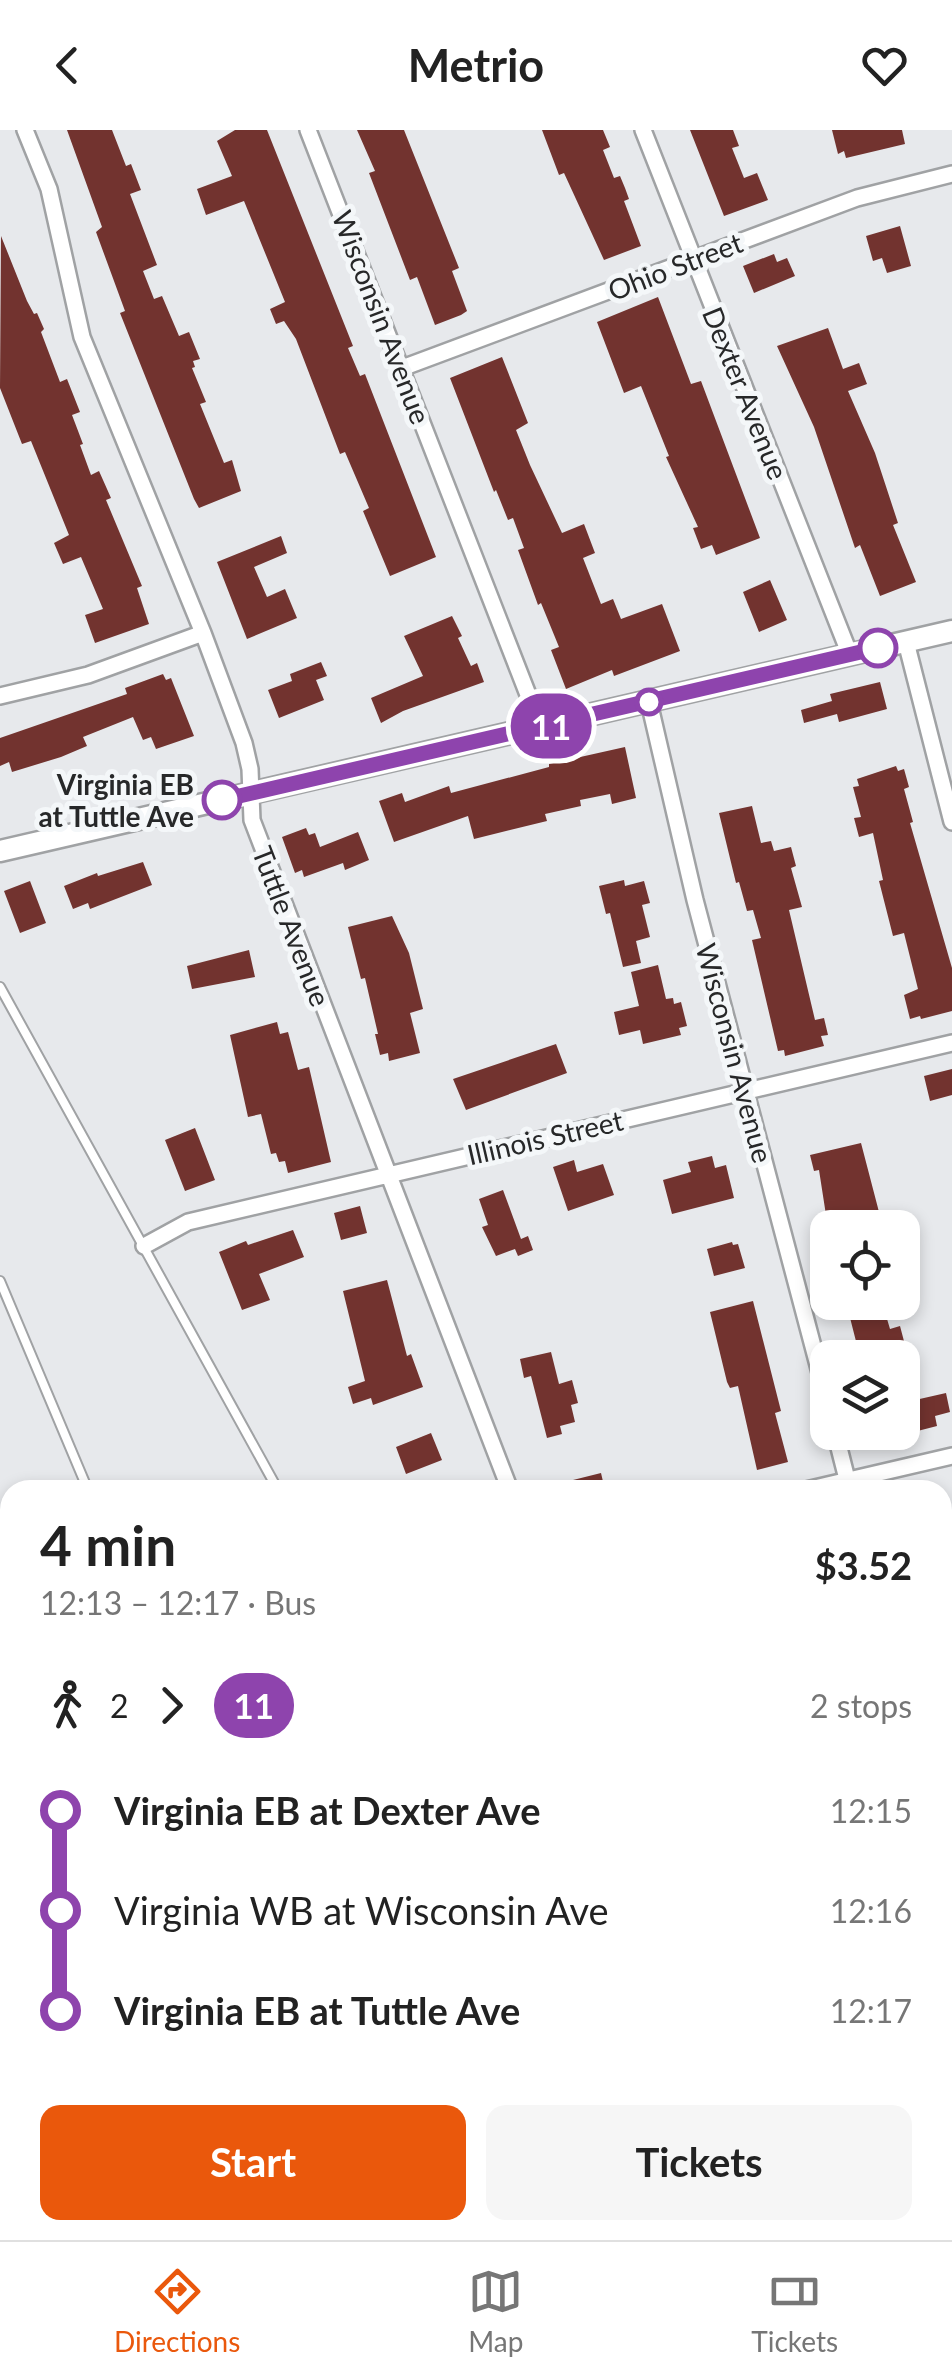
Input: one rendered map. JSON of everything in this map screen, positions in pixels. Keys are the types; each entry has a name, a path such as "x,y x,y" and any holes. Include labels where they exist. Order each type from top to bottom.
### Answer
{"street":[{"name":"Tuttle Avenue","path":"26,130 49,190 82,337 244,744 250,769 252,820 506,1480"},
{"name":"Wisconsin Avenue","path":"308,130 541,728"},
{"name":"Dexter Avenue","path":"642,130 850,655"},
{"name":"Ohio Street","path":"402,368 857,198 952,174"},
{"path":"0,852 952,631"},
{"path":"0,696 88,675 203,633"},
{"path":"906,642 952,822"},
{"name":"Wisconsin Avenue","path":"649,702 694,900 811,1340"},
{"name":"Illinois Street","path":"144,1246 188,1222 952,1043"},
{"path":"840,1450 848,1480"},
{"path":"867,1480 952,1456"}],"lane":[{"path":"0,987 273,1480"},
{"path":"0,1280 84,1480"}],"building":[{"path":"67,130 112,130 126,166 131,164 141,190 130,194 157,265 143,271 154,299 162,296 179,336 189,332 200,359 193,361 192,368 206,402 200,404 224,463 232,460 241,491 199,508 194,499 120,313 125,311 96,232 102,227"},
{"path":"235,130 267,130 353,346 348,348 360,376 365,374 436,557 390,576 363,511 369,508 345,452 340,454 296,339 284,321 276,324 270,309 285,302 244,201 206,215 197,189 232,176 217,141"},
{"path":"357,130 404,130 459,268 452,271 467,311 461,315 435,325 417,277 410,280 369,173 375,171"},
{"path":"542,130 603,130 610,147 603,150 614,178 620,176 625,188 629,199 624,201 641,246 604,260 564,173 559,175"},
{"path":"690,130 733,130 739,146 732,148 744,178 757,173 768,200 724,216"},
{"path":"832,130 902,130 905,144 846,158 844,151 838,154"},
{"path":"900,226 911,266 887,273 882,258 873,261 866,236"},
{"path":"1,236 27,301 44,329 41,332 60,382 67,379 80,412 72,415 83,444 80,445 91,475 99,471 111,498 106,500 142,586 137,588 149,624 95,643 85,615 103,609 81,557 63,564 54,543 69,535 31,441 22,444 0,388"},
{"path":"774,254 777,262 787,258 795,276 754,293 743,266"},
{"path":"658,297 691,384 701,381 760,538 716,555 712,545 701,549 693,528 698,527 666,457 669,456 641,386 624,393 597,322"},
{"path":"828,328 843,369 859,363 867,384 848,391 875,453 898,523 893,525 916,582 880,596 860,545 855,548 814,427 777,346"},
{"path":"502,357 528,423 516,430 530,465 562,533 584,524 595,553 583,558 601,604 613,599 621,619 662,604 680,651 614,676 612,670 566,689 551,650 559,647 518,550 524,548 513,518 508,520 494,492 450,378"},
{"path":"281,536 287,553 254,567 267,597 285,589 297,618 247,639 217,562"},
{"path":"770,580 787,620 759,632 743,592"},
{"path":"452,616 471,666 477,663 484,682 403,711 381,723 371,698 423,676 404,636"},
{"path":"321,662 327,676 316,680 324,700 279,718 268,690 292,681 290,674"},
{"path":"163,674 166,680 171,678 194,736 156,749 151,737 143,740 133,717 83,737 87,746 61,757 12,772 9,762 0,766 0,738 127,694 125,688"},
{"path":"880,682 887,709 839,722 837,714 804,723 801,710 832,701 830,694"},
{"path":"625,747 636,798 612,804 610,794 580,800 581,806 545,814 547,821 474,839 468,816 394,842 379,801 402,793 405,802 449,786 451,793"},
{"path":"896,766 898,771 904,769 909,787 904,789 913,822 910,823 952,968 952,1011 921,1019 910,1019 904,995 918,989 904,933 893,936 879,881 883,880 873,833 859,837 854,818 861,817 853,787 859,786 857,779"},
{"path":"752,806 761,843 771,841 774,851 791,847 796,866 791,868 802,907 789,910 815,1020 824,1018 828,1035 821,1036 824,1046 785,1056 784,1050 778,1051 752,940 761,938 753,910 747,911 739,882 736,883 719,813"},
{"path":"306,828 309,835 315,833 320,847 358,832 369,860 345,870 343,863 304,877 302,870 295,873 282,837"},
{"path":"143,862 152,885 90,909 88,903 73,909 64,886"},
{"path":"624,880 625,886 644,881 650,903 642,905 650,937 636,941 641,963 623,967 599,886"},
{"path":"30,881 46,923 20,933 4,891"},
{"path":"392,916 409,953 423,1009 410,1013 420,1053 389,1061 388,1053 380,1055 365,978 361,979 348,927"},
{"path":"249,950 255,977 192,989 187,966"},
{"path":"658,965 666,999 673,998 674,1004 681,1002 687,1026 679,1028 681,1035 643,1044 640,1030 619,1035 614,1012 639,1006 631,972"},
{"path":"277,1022 280,1034 288,1032 298,1070 309,1067 331,1162 288,1173 285,1161 279,1162 276,1153 271,1154 261,1114 248,1117 230,1035"},
{"path":"556,1044 567,1073 466,1110 453,1079"},
{"path":"952,1069 952,1095 930,1101 924,1076"},
{"path":"195,1128 215,1180 185,1191 165,1140"},
{"path":"861,1143 878,1210 825,1210 819,1170 814,1171 810,1155"},
{"path":"712,1156 715,1168 726,1165 734,1198 672,1214 663,1180 691,1172 688,1162"},
{"path":"574,1160 577,1172 603,1164 614,1195 568,1211 553,1167"},
{"path":"503,1190 521,1239 528,1236 533,1250 518,1256 515,1249 496,1256 482,1227 488,1225 479,1199"},
{"path":"360,1206 367,1233 341,1240 334,1213"},
{"path":"293,1230 304,1257 259,1274 270,1300 242,1310 219,1252"},
{"path":"738,1244 745,1268 714,1276 707,1249"},
{"path":"387,1280 407,1356 411,1354 423,1387 373,1405 371,1398 353,1404 348,1387 365,1381 343,1291"},
{"path":"753,1301 781,1411 775,1413 788,1462 757,1470 738,1386 730,1388 727,1382 710,1312"},
{"path":"851,1320 887,1320 890,1329 900,1326 904,1340 856,1340"},
{"path":"551,1352 559,1384 572,1380 578,1403 571,1405 575,1422 560,1426 562,1434 547,1438 531,1376 524,1378 520,1359"},
{"path":"946,1393 950,1412 935,1416 937,1426 920,1430 920,1399"},
{"path":"431,1433 442,1460 406,1474 396,1447"},
{"path":"601,1473 603,1480 573,1480"}],"bus line":[{"name":"11","path":"222,800 878,648"}],"place":[{"name":"Virginia EB at Tuttle Ave","path":"222,800"}]}
